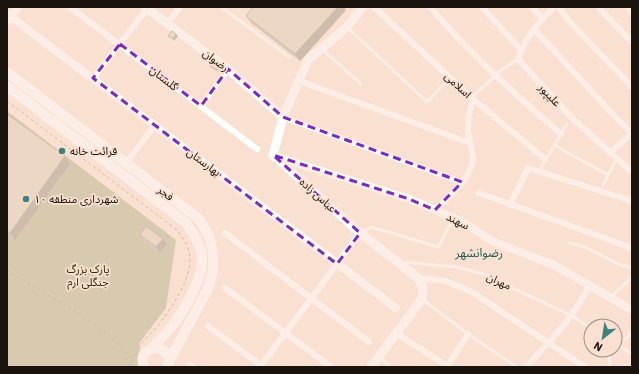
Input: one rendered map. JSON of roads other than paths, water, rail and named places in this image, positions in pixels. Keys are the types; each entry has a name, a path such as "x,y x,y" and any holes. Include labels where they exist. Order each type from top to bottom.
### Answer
{"main road":[{"path":"273,156 283,117 308,60 347,27 364,7"},
{"name":"رضوان","path":"146,8 228,69 283,117"},
{"name":"فجر","path":"7,72 199,219 209,235 213,253 213,271 208,289 168,365"},
{"name":"فجر","path":"7,86 186,223 197,238 202,256 201,274 173,325 152,348 148,349 143,356 142,360 144,367"},
{"name":"عباس زاده","path":"273,156 360,233 418,278"},
{"path":"120,172 126,163"},
{"path":"371,367 422,299 423,288 418,278"},
{"path":"152,348 157,348 164,351 168,358 168,365"}],"street":[{"path":"8,17 18,7"},
{"name":"گلستان","path":"70,7 257,149"},
{"path":"168,24 180,7"},
{"name":"اسلامی","path":"374,7 472,98 545,159"},
{"path":"430,7 454,34 495,75 560,134"},
{"path":"482,7 521,50"},
{"path":"532,7 542,18"},
{"path":"518,59 528,36 542,18 554,7"},
{"path":"559,7 569,22 632,87"},
{"path":"598,7 632,42"},
{"path":"629,7 632,12"},
{"path":"93,78 146,8"},
{"name":"بهارستان","path":"8,17 93,78 396,308"},
{"path":"534,29 632,134 610,153"},
{"name":"علیپور","path":"518,59 573,119 632,172"},
{"path":"201,106 228,69"},
{"path":"299,81 470,143"},
{"path":"435,210 453,195 471,167 473,159 468,124 472,98"},
{"path":"283,117 462,182"},
{"path":"126,163 155,125"},
{"name":"سهند","path":"273,156 409,198 462,222 492,241 554,265 632,310"},
{"path":"510,205 528,168 632,201"},
{"path":"479,193 632,248"},
{"path":"225,233 369,342"},
{"path":"208,326 261,366 360,233"},
{"name":"مهران","path":"418,278 446,280 472,292 585,367"},
{"path":"526,367 572,316 584,297 589,285"},
{"path":"225,288 332,367"},
{"path":"397,334 448,367 468,334"}],"lane":[{"path":"221,7 288,57"},
{"path":"347,27 427,102 450,78"},
{"path":"322,48 361,84"},
{"path":"472,98 495,75 518,59"},
{"path":"538,171 567,124"},
{"path":"554,145 608,175"},
{"path":"603,185 617,158"},
{"path":"360,233 371,227 438,247 450,225"},
{"path":"570,243 585,247 618,264 632,268"},
{"name":"مهران","path":"398,261 457,267 481,273 572,316 583,323"},
{"path":"610,298 632,277"},
{"path":"422,299 468,334 517,367"},
{"path":"623,340 628,337 632,332"},
{"path":"623,349 632,354"},
{"path":"379,356 390,367"}],"place":[{"name":"قرائت خانه","path":"62,151"},
{"name":"شهرداری منطقه ۱۰","path":"26,199"}],"district":[{"name":"رضوانشهر","path":"479,252"}],"park label":[{"name":"پارک بزرگ جنگلی ارم","path":"88,275"}]}
